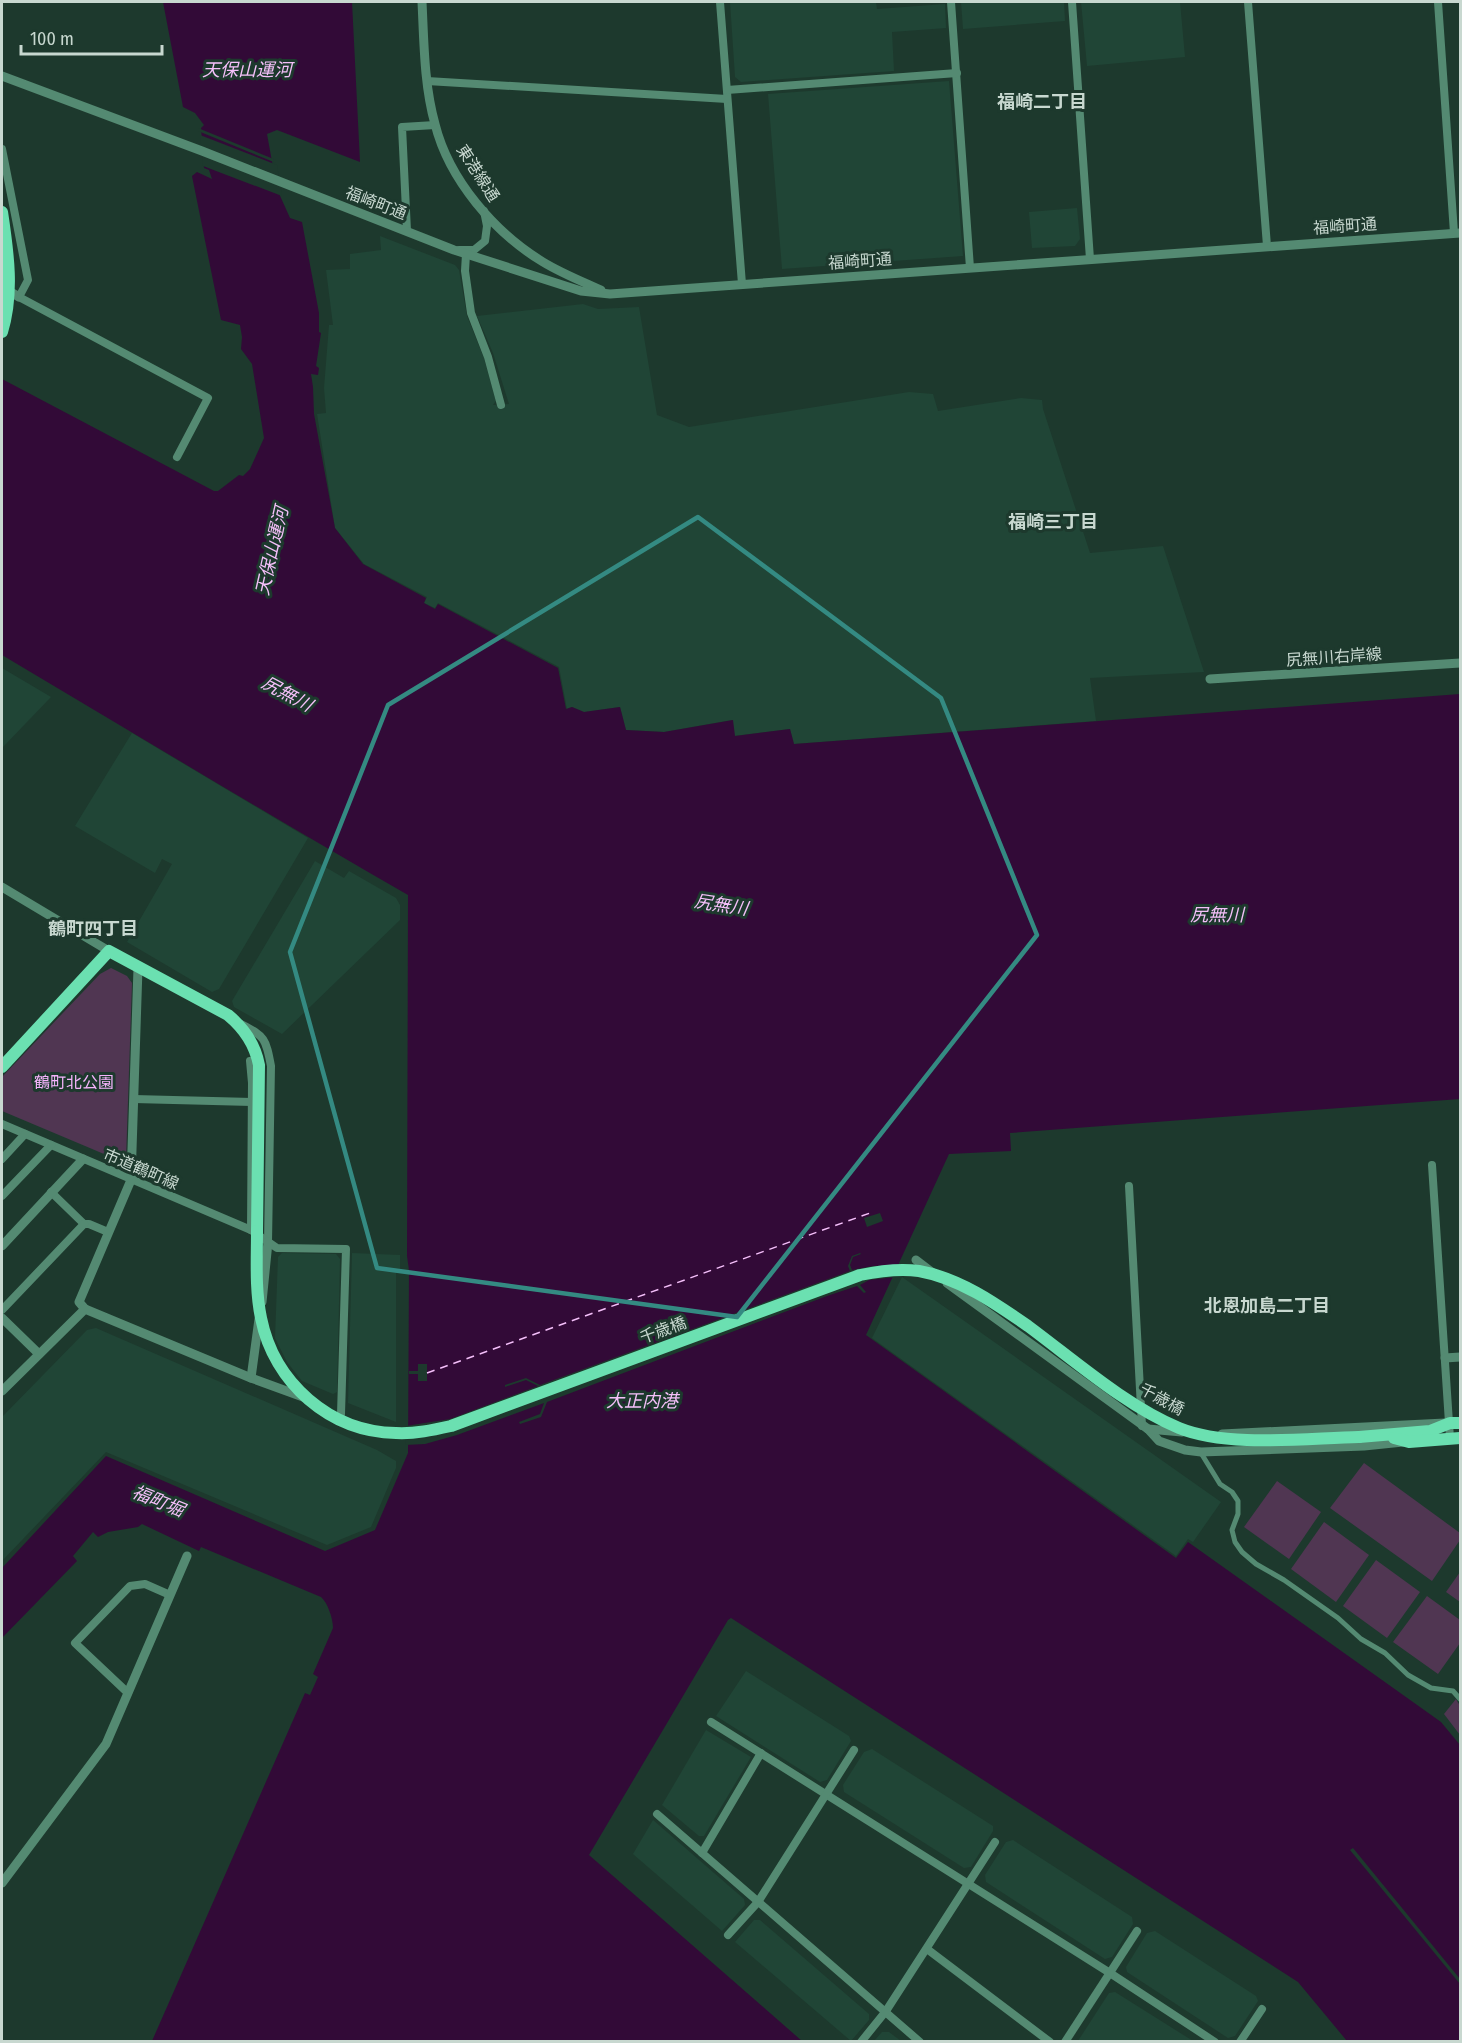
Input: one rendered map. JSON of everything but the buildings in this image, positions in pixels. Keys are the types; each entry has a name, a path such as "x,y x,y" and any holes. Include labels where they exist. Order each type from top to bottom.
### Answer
{"main road":[{"path":"2,212 9,273 2,332"},
{"path":"2,1066 109,951 228,1015 236,1022"},
{"name":"千歳橋","path":"236,1022 244,1029 255,1048 260,1082 256,1274 261,1318 270,1347 286,1375 312,1403 325,1413 355,1427 396,1433 422,1432 451,1426 860,1275 891,1270 918,1271 933,1275 987,1298 1129,1400 1164,1421 1195,1434 1230,1440 1359,1437 1430,1431 1455,1423"},
{"path":"1384,1435 1409,1442 1456,1438"}],"street":[{"name":"東港線通","path":"422,2 427,81 435,125 460,179 504,232 537,258 610,294"},
{"path":"720,2 742,284"},
{"path":"951,2 970,268"},
{"path":"1072,2 1090,260"},
{"path":"1248,2 1268,246"},
{"path":"1438,2 1457,233"},
{"path":"727,90 957,73"},
{"name":"福崎町通","path":"2,76 281,181 454,250 581,291 610,294 1457,233"},
{"path":"427,81 727,99"},
{"path":"407,231 402,127 435,125"},
{"path":"2,149 28,280 19,297"},
{"path":"454,250 474,250 485,241 488,226 484,210"},
{"path":"466,254 465,271 471,313 488,357 501,405"},
{"path":"2,287 208,398 177,457"},
{"name":"尻無川右岸線","path":"1210,679 1461,663"},
{"path":"2,887 109,951"},
{"path":"138,968 131,1179 79,1302 85,1309 341,1414 346,1249 277,1248 268,1242"},
{"path":"236,1022 260,1033 266,1042 271,1066 268,1242 251,1378"},
{"path":"250,1061 251,1230"},
{"path":"134,1098 252,1102"},
{"name":"市道鶴町線","path":"2,1124 251,1230 268,1242"},
{"path":"2,1159 25,1134"},
{"path":"2,1196 51,1145"},
{"path":"2,1246 83,1159"},
{"path":"1432,1165 1445,1358 1456,1438"},
{"path":"1129,1186 1145,1428"},
{"path":"51,1192 84,1224 108,1232"},
{"path":"2,1310 84,1224"},
{"path":"916,1260 1145,1428 1159,1441 1185,1450 1201,1452 1364,1446 1409,1442"},
{"path":"2,1391 85,1309"},
{"path":"2,1318 39,1354"},
{"path":"1445,1358 1461,1357"},
{"path":"1145,1428 1210,1434 1455,1423"},
{"path":"1201,1452 1210,1434"},
{"path":"1201,1452 1220,1484 1232,1492 1238,1501 1238,1514 1232,1530 1235,1542 1242,1552 1256,1564 1284,1580 1338,1618 1361,1639 1385,1653 1408,1675 1431,1688 1453,1691 1461,1699"},
{"path":"2,1883 106,1744 187,1556"},
{"path":"128,1693 75,1643 130,1586 144,1584 170,1595"},
{"path":"711,1722 1110,1973 1215,2042"},
{"path":"728,1935 758,1902 854,1750"},
{"path":"702,1853 761,1753"},
{"path":"657,1814 920,2042"},
{"path":"861,2042 886,2011 995,1842"},
{"path":"1065,2042 1137,1931"},
{"path":"927,1949 1050,2042"},
{"path":"1240,2042 1262,2009"}],"highlighted area":[{"path":"698,517 941,698 1037,935 737,1317 377,1268 290,952 388,705"}],"shaded area":[{"path":"730,2 876,2 877,9 945,4 946,28 892,32 894,71 741,82 735,77"},
{"path":"961,2 1064,2 1065,21 963,29"},
{"path":"1081,2 1180,2 1185,57 1087,66"},
{"path":"949,81 963,256 782,269 768,94"},
{"path":"1077,208 1080,239 1075,246 1032,248 1029,212"},
{"path":"380,236 455,265 459,270 467,316 484,358 496,401 493,405 509,404 493,353 477,316 583,304 598,309 639,307 657,415 689,427 909,392 933,394 938,411 1021,398 1042,400 1090,553 1163,546 1204,672 1090,678 1096,721 794,744 790,729 734,736 732,720 664,732 626,730 620,707 584,712 572,707 567,709 559,667 438,603 435,608 424,603 427,597 364,564 335,528 317,414 326,413 324,388 329,325 333,325 326,270 350,269 350,254 381,250"},
{"path":"2,668 51,697 2,748"},
{"path":"132,733 308,838 219,989 212,992 127,942 172,864 162,859 155,873 75,826"},
{"path":"315,861 344,878 349,871 396,898 400,905 400,920 282,1034 234,1007 232,1001"},
{"path":"282,1253 336,1254 340,1259 337,1392 333,1394 302,1381 287,1362 275,1338 278,1257"},
{"path":"352,1253 400,1255 400,1270 396,1270 396,1422 348,1403"},
{"path":"902,1277 1221,1502 1193,1542 1188,1539 1176,1556 872,1338"},
{"path":"96,1328 377,1450 396,1461 396,1468 371,1527 327,1545 106,1452 2,1561 2,1417 87,1330"},
{"path":"746,1671 849,1736 851,1741 827,1780 820,1782 716,1716"},
{"path":"706,1730 751,1757 704,1836 699,1836 662,1805"},
{"path":"872,1749 993,1826 993,1831 971,1867 964,1868 844,1792 843,1785 864,1752"},
{"path":"653,1820 744,1899 745,1905 722,1931 633,1854"},
{"path":"1013,1840 1132,1917 1133,1924 1112,1957 1105,1959 986,1882 985,1875 1006,1842"},
{"path":"754,1920 760,1920 869,2014 869,2020 851,2041 735,1942"},
{"path":"1155,1931 1256,1996 1258,2001 1235,2036 1228,2038 1127,1972 1126,1967 1147,1933"},
{"path":"1115,1992 1193,2041 1078,2041 1109,1993"},
{"path":"882,2032 889,2032 901,2041 874,2041"}],"green space":[{"name":"鶴町北公園","path":"111,968 127,976 132,983 126,1159 123,1162 2,1111 2,1077 100,974"},
{"path":"1364,1463 1460,1533 1460,1540 1432,1581 1330,1508"},
{"path":"1277,1481 1321,1512 1289,1559 1244,1527"},
{"path":"1324,1522 1369,1555 1336,1602 1291,1569"},
{"path":"1376,1560 1420,1592 1387,1638 1343,1606"},
{"path":"1460,1572 1460,1602 1446,1592"},
{"path":"1427,1596 1460,1620 1460,1643 1438,1674 1393,1642"},
{"path":"1456,1699 1460,1706 1460,1735 1444,1714"}],"water":[{"path":"163,2 352,2 360,162 277,130 267,134 277,189 290,218 302,222 319,313 319,332 321,333 316,366 319,368 318,375 311,374 314,414 335,528 363,564 426,598 424,603 435,609 438,604 558,668 566,709 572,707 584,712 620,707 626,730 664,732 733,720 735,736 790,729 794,744 1460,694 1460,1099 1010,1133 1011,1151 949,1154 866,1335 1176,1558 1188,1542 1441,1722 1460,1745 1460,2041 1347,2041 1298,1982 731,1618 589,1855 802,2041 152,2041 305,1693 310,1695 318,1677 313,1674 333,1628 331,1616 321,1597 201,1547 199,1551 142,1524 138,1527 108,1532 98,1537 93,1532 73,1556 77,1561 2,1638 2,1568 106,1456 325,1551 375,1530 408,1453 409,1270 407,1256 408,895 2,655 2,379 214,491 218,491 239,475 243,476 250,469 264,438 252,364 241,349 240,325 221,320 192,176 197,172 212,179 209,170 204,168 201,128 204,125 195,113 183,107"}],"pier":[{"path":"198,128 276,160 276,163 198,131"},
{"path":"200,135 277,165 282,196 203,166"},
{"path":"880,1213 883,1221 867,1227 864,1218"},
{"path":"860,1253 853,1257 850,1265 852,1270 873,1266 901,1265 896,1277 869,1280 860,1285 866,1292 864,1293 857,1286 827,1296 547,1402 541,1417 520,1424 519,1422 540,1414 544,1403 457,1435 425,1444 405,1445 406,1426 450,1419 538,1386 526,1380 505,1387 505,1385 526,1378 540,1385 850,1271 848,1266 852,1256"},
{"path":"418,1364 427,1364 427,1381 418,1381 418,1374 409,1374 409,1371 418,1371"},
{"path":"1353,1848 1460,1979 1460,1984 1350,1850"}],"ferry route":[{"path":"427,1373 870,1213 872,1216"}],"district":[{"name":"福崎二丁目","path":"1042,102"},
{"name":"福崎三丁目","path":"1053,522"},
{"name":"鶴町四丁目","path":"93,929"},
{"name":"北恩加島二丁目","path":"1267,1306"}],"water label":[{"name":"天保山運河","path":"247,70"},
{"name":"天保山運河","path":"272,551"},
{"name":"尻無川","path":"287,694"},
{"name":"尻無川","path":"721,905"},
{"name":"尻無川","path":"1217,915"},
{"name":"大正内港","path":"642,1401"},
{"name":"福町堀","path":"158,1501"}]}
